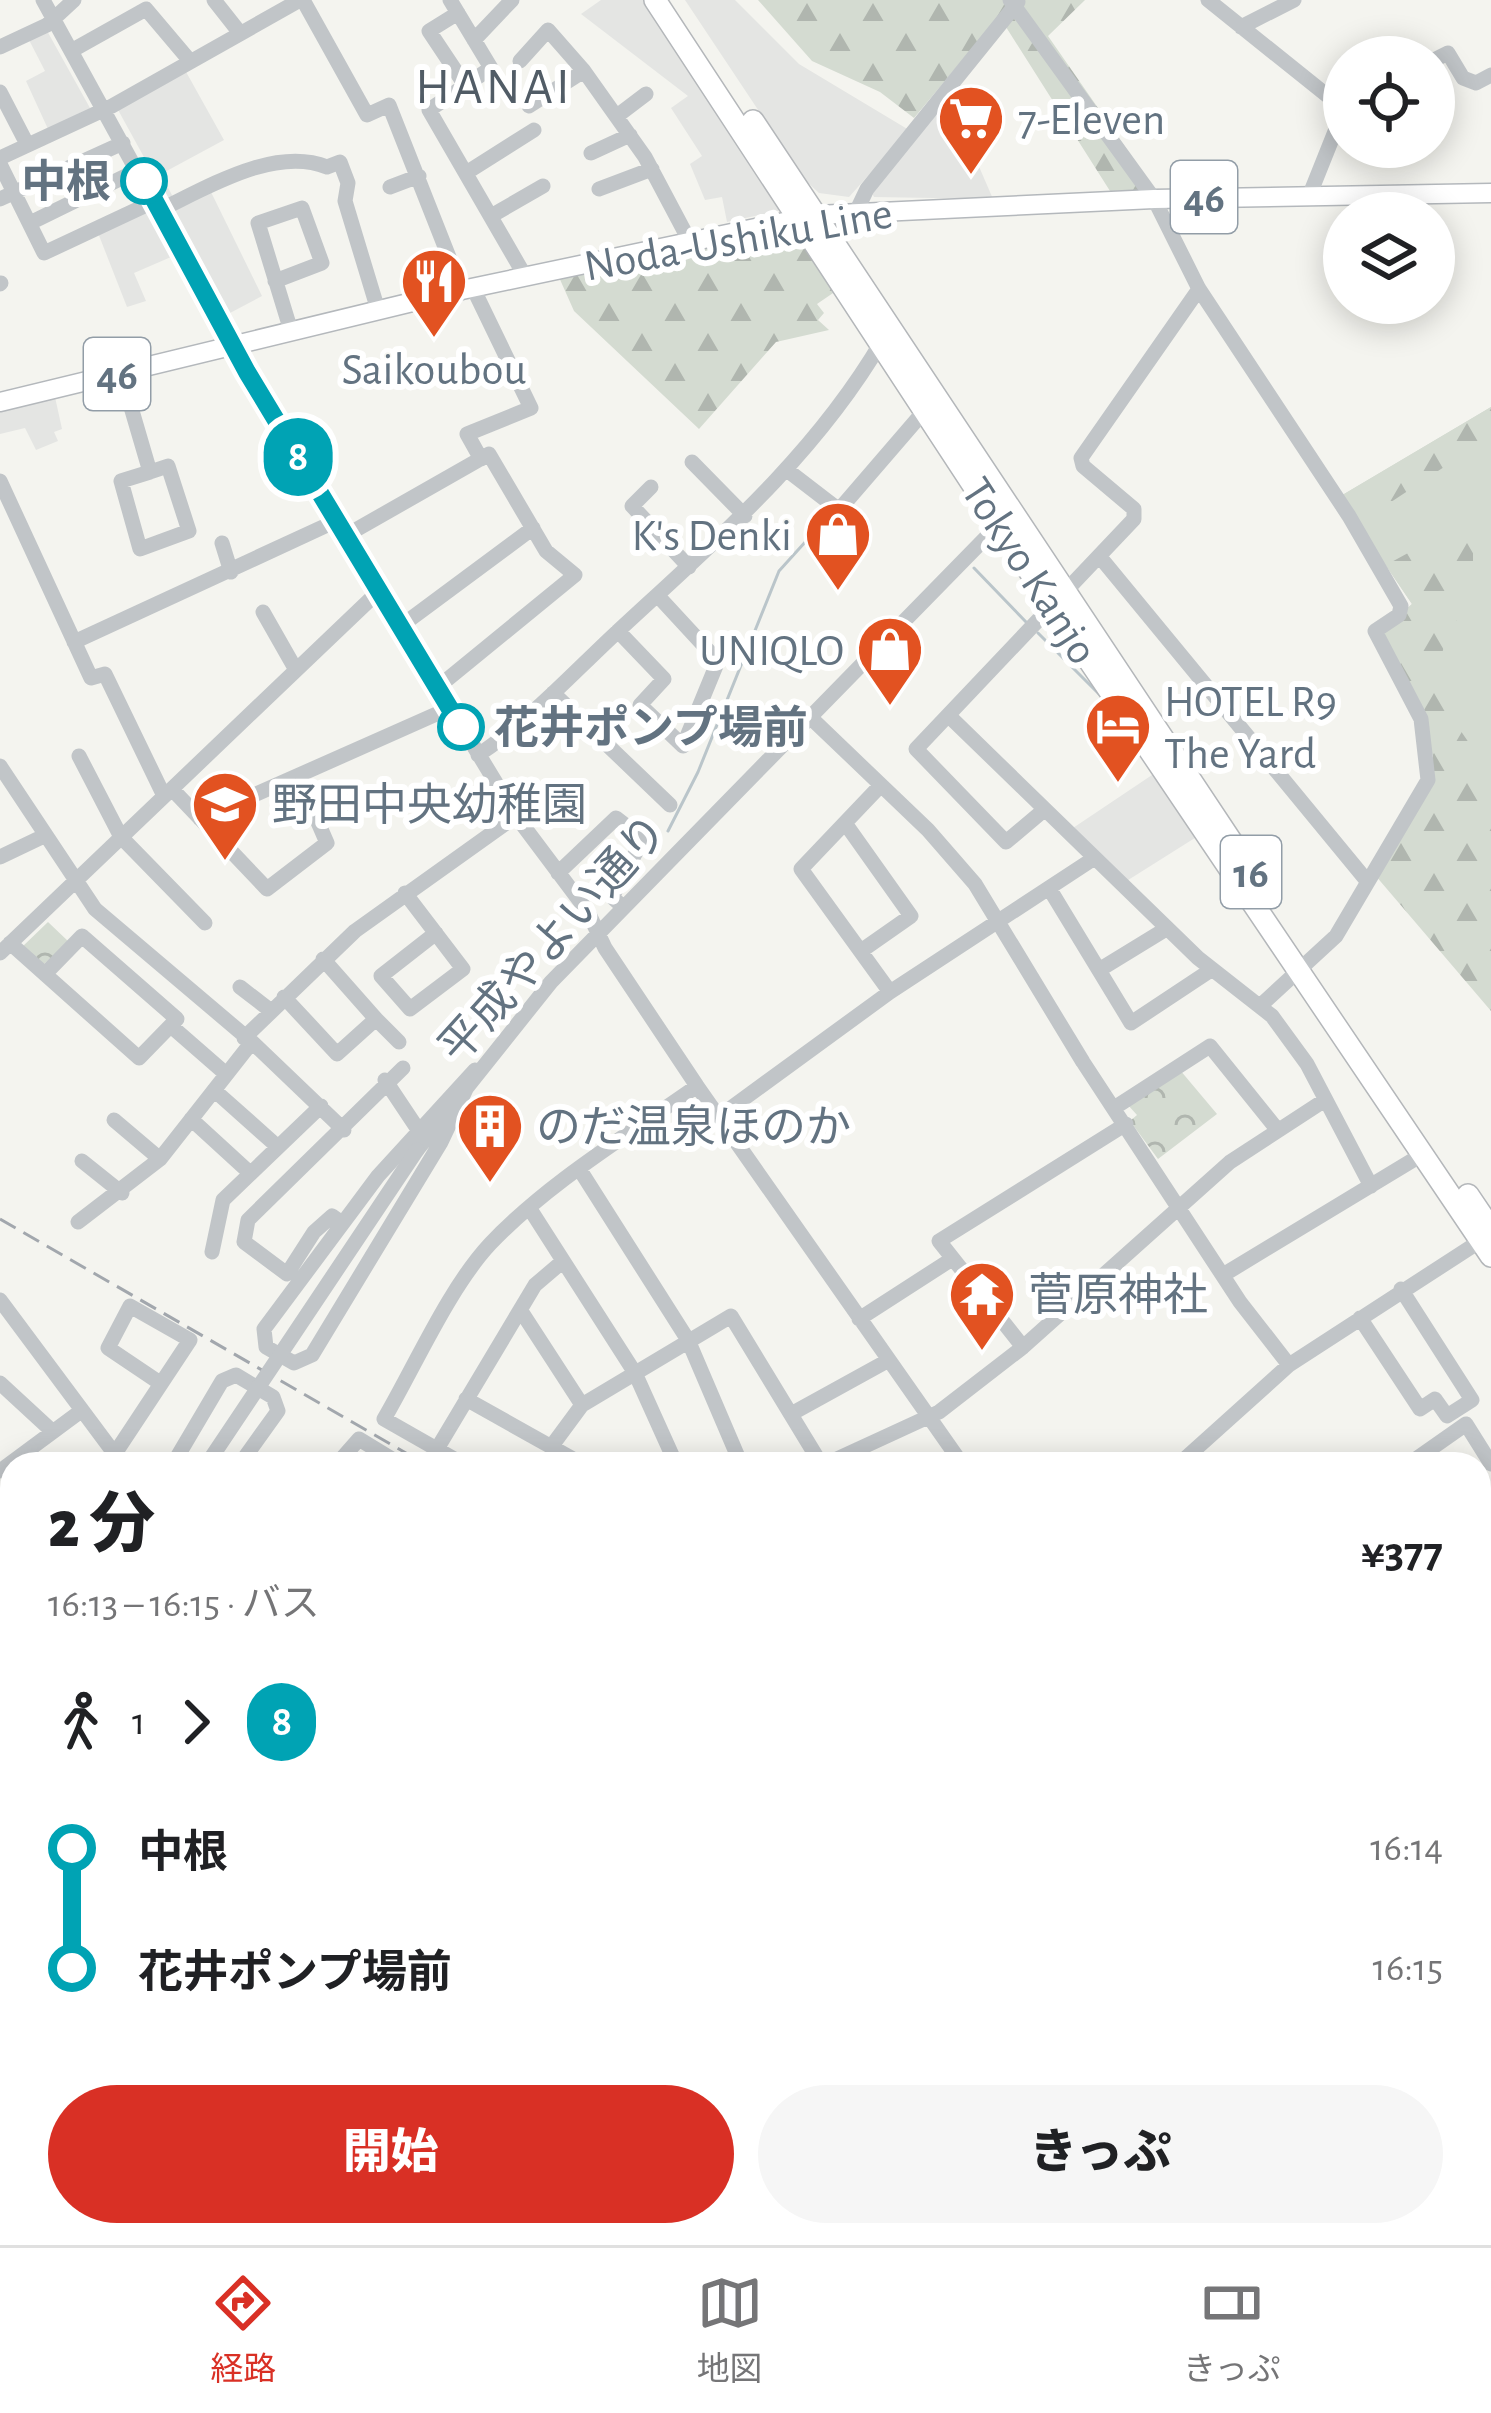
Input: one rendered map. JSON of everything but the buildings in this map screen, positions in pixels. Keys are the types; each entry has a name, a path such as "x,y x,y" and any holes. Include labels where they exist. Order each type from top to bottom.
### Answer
{"highway":[{"name":"Tokyo Kanjo","path":"655,0 808,216 1488,1240"},
{"name":"Tokyo Kanjo","path":"673,0 926,409 1007,517"},
{"name":"Tokyo Kanjo","path":"1306,965 1424,1154 1488,1240"}],"main road":[{"name":"Noda-Ushiku Line","path":"0,402 468,289 808,216 1154,199 1491,193"}],"street":[{"path":"43,0 234,346 516,816 697,1086 954,1452"},
{"path":"0,47 53,19 74,0"},
{"path":"214,0 240,33"},
{"path":"474,40 512,0"},
{"path":"1208,0 1323,92"},
{"path":"1241,27 1265,7 1294,0"},
{"path":"378,310 345,201 348,183 340,162 327,167 304,158 278,162 44,253 30,224 7,196 0,161 293,2 367,116 388,105 468,289 531,408 467,434 481,459"},
{"path":"857,210 867,189 1015,2 1154,199 1199,290 1349,516 1401,606 1399,615 1375,631 1421,719 1428,781 1336,936 1261,1005"},
{"path":"464,86 429,31 454,7 491,68 429,110 525,276"},
{"path":"71,51 146,8 190,61"},
{"path":"520,61 548,30 631,135 689,240"},
{"path":"1455,66 1462,78 1475,83 1491,76"},
{"path":"530,106 584,71"},
{"path":"0,92 27,144"},
{"path":"617,116 646,94"},
{"path":"466,173 534,130"},
{"path":"591,153 631,135"},
{"path":"7,196 123,143"},
{"path":"1310,194 1323,162"},
{"path":"599,189 652,169"},
{"path":"30,224 138,170"},
{"path":"390,187 419,176"},
{"path":"491,216 543,186"},
{"path":"274,281 322,263 308,206 258,223 274,281 290,331"},
{"path":"1044,810 1006,842 916,749 1134,519 1134,508 1083,466 1081,458 1199,290"},
{"path":"478,755 553,693 745,516 860,378 882,340"},
{"path":"122,373 151,472"},
{"path":"787,470 838,510 926,409"},
{"path":"74,643 341,528 489,454 547,551 574,574 438,687"},
{"path":"692,462 745,516"},
{"path":"168,466 189,532 140,549 121,481 151,472 168,466"},
{"path":"0,481 91,678 105,674 168,792 267,889 327,843 298,776"},
{"path":"651,487 632,506 688,568"},
{"name":"平成やよい通り","path":"215,1452 475,1070 623,907 1007,517"},
{"path":"400,626 533,528"},
{"path":"222,543 231,572"},
{"path":"1100,557 1367,881"},
{"path":"45,974 82,936 177,1019 171,1026 139,1058 45,974 5,948 379,591"},
{"path":"618,632 664,679 640,705 683,746 718,661 658,596"},
{"path":"263,612 296,670"},
{"path":"553,693 670,805"},
{"path":"200,819 450,708"},
{"path":"949,716 1166,929 1211,970 1261,1005 1290,1038 1370,1186"},
{"path":"812,718 956,860 1223,1275 1289,1365"},
{"path":"79,756 121,837 205,923"},
{"path":"0,766 95,909 344,1130"},
{"path":"881,785 801,869 890,992"},
{"path":"78,1222 122,1193 160,1159 271,1011 323,959 405,893 516,816"},
{"path":"558,873 616,818 643,839 612,897 623,907"},
{"path":"845,823 911,916 860,951"},
{"path":"0,857 44,836"},
{"path":"720,1116 890,992 1094,859"},
{"path":"1049,888 1131,1023 1211,970"},
{"path":"405,893 464,969 410,1009 381,976 436,933"},
{"path":"1099,970 1166,929"},
{"path":"323,959 399,1042"},
{"path":"240,987 271,1011"},
{"path":"284,997 337,1054 376,1019"},
{"path":"171,1026 226,1074"},
{"path":"1114,1108 1210,1046 1276,1128"},
{"path":"342,1223 332,1216 314,1232 287,1274 244,1242 248,1220 403,1068"},
{"path":"475,1070 442,1142 312,1355 294,1363 266,1347 261,1336 342,1223 417,1128 475,1070"},
{"path":"386,1080 417,1128"},
{"path":"442,1452 384,1419 488,1246 580,1170 697,1086"},
{"path":"214,1090 278,1147"},
{"path":"849,1452 928,1415 1023,1347 1230,1162 1325,1100"},
{"path":"212,1252 217,1210 321,1106"},
{"path":"191,1119 250,1173"},
{"path":"114,1120 160,1159"},
{"path":"1023,1347 939,1240 1126,1124"},
{"path":"1223,1275 1424,1154"},
{"path":"82,1161 122,1193"},
{"path":"580,1170 688,1340 736,1452"},
{"path":"530,1209 635,1373 671,1452"},
{"path":"1192,1452 1289,1365 1401,1289 1488,1240"},
{"path":"860,1319 952,1259"},
{"path":"437,1449 535,1285 562,1262"},
{"path":"1360,1318 1420,1409 1435,1400 1447,1416 1472,1400 1401,1289"},
{"path":"0,1300 107,1452"},
{"path":"116,1452 190,1340 130,1306 108,1348 160,1383"},
{"path":"521,1311 582,1405"},
{"path":"551,1447 582,1405 731,1316 816,1452"},
{"path":"791,1414 889,1360"},
{"path":"180,1452 222,1381 236,1375 273,1396 278,1411 249,1452"},
{"path":"0,1383 52,1431"},
{"path":"466,1399 560,1452"},
{"path":"25,1452 81,1411"},
{"path":"1426,1452 1466,1424 1484,1452"},
{"path":"348,1452 359,1439 380,1452"}],"shaded area":[{"path":"601,0 643,0 781,206 778,211 727,222 722,197 705,200 690,164 702,156 671,108 688,96 581,14"},
{"path":"685,0 735,0 799,64 909,130 849,197 819,193 804,179"},
{"path":"46,29 90,108 48,129 26,81 45,71 28,38"},
{"path":"185,70 224,140 161,174 174,199 167,199 117,108"},
{"path":"949,97 993,199 874,197 871,191"},
{"path":"210,190 262,296 230,313 172,208"},
{"path":"147,211 171,257 134,273 146,301 127,307 98,233"},
{"path":"55,397 62,429 54,432 58,441 36,450 25,428 0,434 0,410"},
{"path":"1155,773 1198,836 1125,882 1070,830"}],"green space":[{"path":"758,0 1085,0 1048,36 1155,190 1110,191 999,16 914,118 880,92 812,61"},
{"path":"782,233 800,240 836,291 817,304 824,313 818,320 829,330 776,342 699,429 574,311 558,275"},
{"path":"1491,407 1491,1011 1432,779 1433,756 1381,633 1412,604 1339,497"},
{"path":"1491,407 1491,436 1391,502 1352,516 1339,497"},
{"path":"1487,510 1490,518 1473,549 1473,589 1454,610 1459,629 1444,646 1438,670 1443,705 1491,775 1491,1011 1375,875 1432,779 1433,756 1381,633 1412,604 1386,565"},
{"path":"48,922 69,942 43,965 22,947"},
{"path":"1180,1070 1217,1114 1158,1159 1130,1121 1137,1115 1127,1104"}],"waterway":[{"path":"668,831 698,772 779,571 826,519"},
{"path":"974,568 1027,623"},
{"path":"1038,633 1099,694"}],"railway":[{"path":"0,1219 404,1452"}],"bus line":[{"name":"8","path":"144,181 247,372 461,727"}],"place":[{"name":"7-Eleven","path":"971,177"},
{"name":"中根","path":"144,181"},
{"name":"Saikoubou","path":"434,340"},
{"name":"K's Denki","path":"838,593"},
{"name":"UNIQLO","path":"890,708"},
{"name":"花井ポンプ場前","path":"461,727"},
{"name":"HOTEL R9 The Yard","path":"1118,785"},
{"name":"野田中央幼稚園","path":"225,863"},
{"name":"のだ温泉ほのか","path":"490,1185"},
{"name":"菅原神社","path":"982,1353"}],"district":[{"name":"HANAI","path":"494,85"}]}
